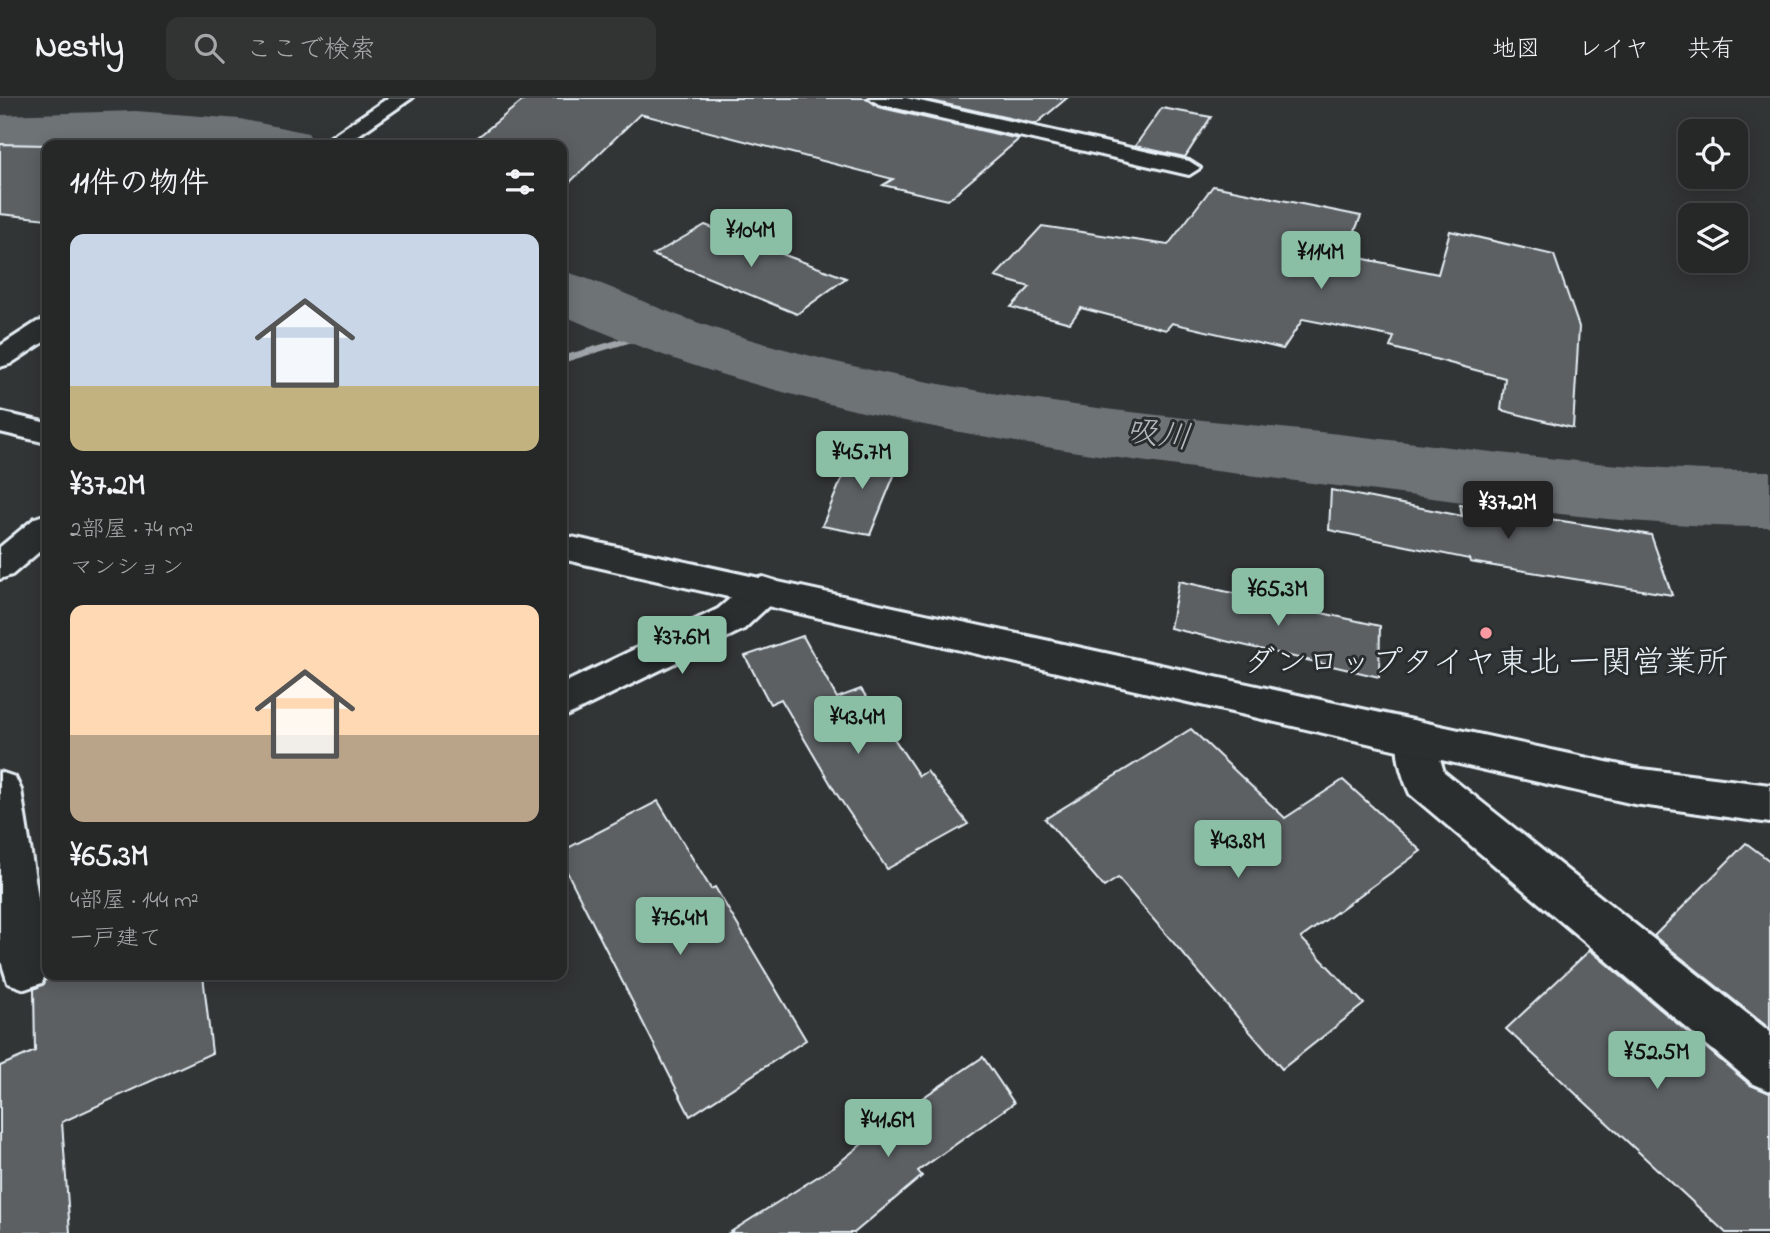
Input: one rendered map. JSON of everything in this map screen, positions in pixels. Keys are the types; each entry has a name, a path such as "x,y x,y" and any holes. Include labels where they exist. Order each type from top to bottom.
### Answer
{"street":[{"path":"338,140 402,98"},
{"path":"879,98 1189,168"},
{"path":"0,358 42,331"},
{"path":"0,422 42,432"},
{"path":"0,566 42,530"},
{"path":"567,548 1634,786 1770,804"},
{"path":"567,700 731,619 763,590"},
{"path":"1416,738 1425,781 1770,1065"},
{"path":"0,790 24,966"}],"building":[{"path":"526,98 867,98 878,107 1019,139 948,200 883,185 893,179 640,114 567,185 567,140 474,140"},
{"path":"918,98 1067,98 1036,124"},
{"path":"1162,108 1211,117 1185,157 1135,146"},
{"path":"0,144 42,145 42,218 0,214"},
{"path":"1213,186 1361,216 1345,255 1438,274 1450,231 1554,255 1579,327 1573,428 1501,410 1505,378 1390,347 1394,337 1303,319 1283,349 1172,323 1166,330 1081,308 1070,323 1011,307 1030,287 995,277 1042,226 1168,245"},
{"path":"705,225 846,278 797,314 653,255"},
{"path":"855,447 902,456 870,535 822,526"},
{"path":"1331,490 1462,516 1460,505 1651,535 1672,595 1470,562 1469,559 1329,530"},
{"path":"1179,581 1380,626 1379,677 1170,628"},
{"path":"803,636 837,698 861,689 919,776 927,771 968,824 887,869 836,793 781,699 770,704 745,656"},
{"path":"1191,729 1285,818 1343,780 1421,851 1301,938 1364,1004 1282,1069 1118,878 1104,887 1045,819"},
{"path":"658,801 711,889 715,887 806,1040 690,1116 567,872 567,848"},
{"path":"1746,843 1770,861 1770,1029 1654,936"},
{"path":"1590,950 1750,1085 1770,1093 1770,1233 1726,1233 1506,1029"},
{"path":"46,980 204,980 212,1053 62,1122 70,1233 0,1233 0,1066 35,1051 34,989"},
{"path":"983,1057 1014,1103 918,1171 922,1176 854,1233 729,1233 836,1165 903,1111"}],"waterway":[{"name":"吸川","path":"0,131 136,127 240,135 264,140"},
{"name":"吸川","path":"567,293 654,330 751,362 851,388 954,409 1058,426 1617,494 1770,499"},
{"path":"567,358 658,331"}],"place":[{"name":"ダンロップタイヤ東北 一関営業所","path":"1486,633"}]}
